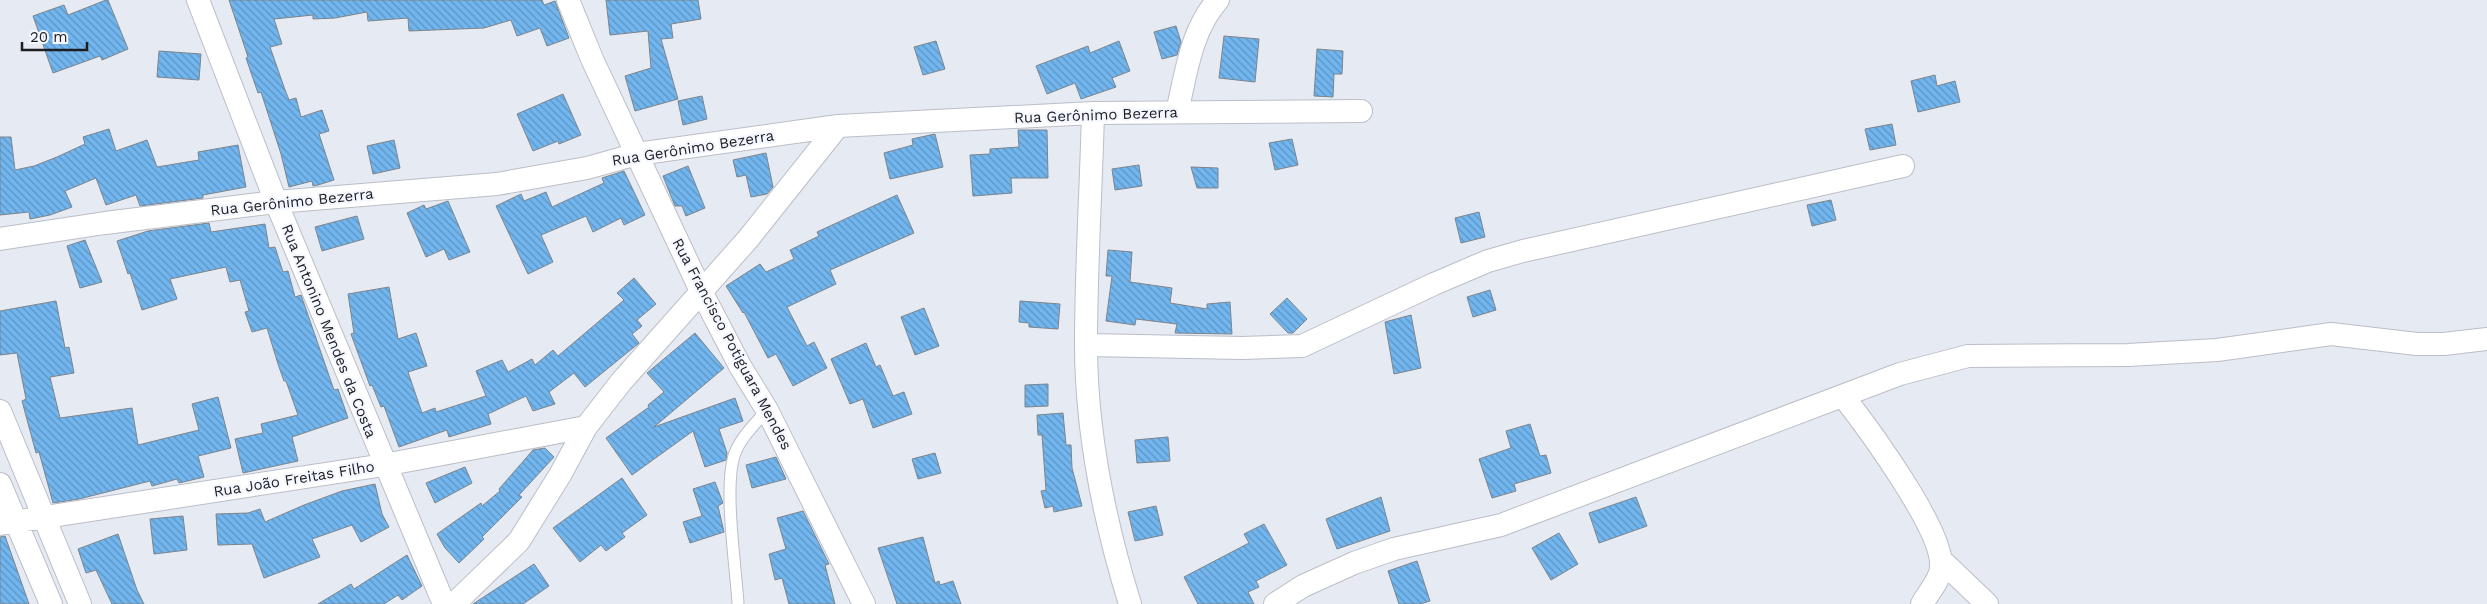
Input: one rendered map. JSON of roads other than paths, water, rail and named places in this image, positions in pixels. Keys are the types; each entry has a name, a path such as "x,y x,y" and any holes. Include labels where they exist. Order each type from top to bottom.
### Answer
{"street":[{"name":"Rua Antonino Mendes da Costa","path":"198,0 276,202 384,465 444,604"},
{"name":"Rua Francisco Potiguara Mendes","path":"568,0 592,59 701,290 740,366 767,410 864,604"},
{"path":"1176,112 1193,45 1209,10 1218,0"},
{"name":"Rua Gerônimo Bezerra","path":"0,239 105,223 276,202 497,184 587,168 637,154 838,126 1093,113 1361,111"},
{"path":"1093,113 1086,345 1092,426 1103,503 1130,604"},
{"path":"454,604 519,541 556,482 586,427 620,382 754,233 838,126"},
{"path":"1086,345 1242,348 1302,346 1488,261 1523,251 1903,166"},
{"path":"1275,604 1303,586 1354,563 1394,549 1501,525 1900,374 1968,356 2128,355 2217,350 2331,334 2416,344 2444,344 2487,338"},
{"path":"1843,396 1875,440 1932,528 1941,560 1939,576 1922,604"},
{"path":"0,411 80,604"},
{"name":"Rua João Freitas Filho","path":"8,523 384,465 586,427"},
{"path":"0,484 8,523 50,604"},
{"path":"1941,560 1987,604"}],"lane":[{"path":"738,604 730,488 731,466 740,443 767,410"}]}
